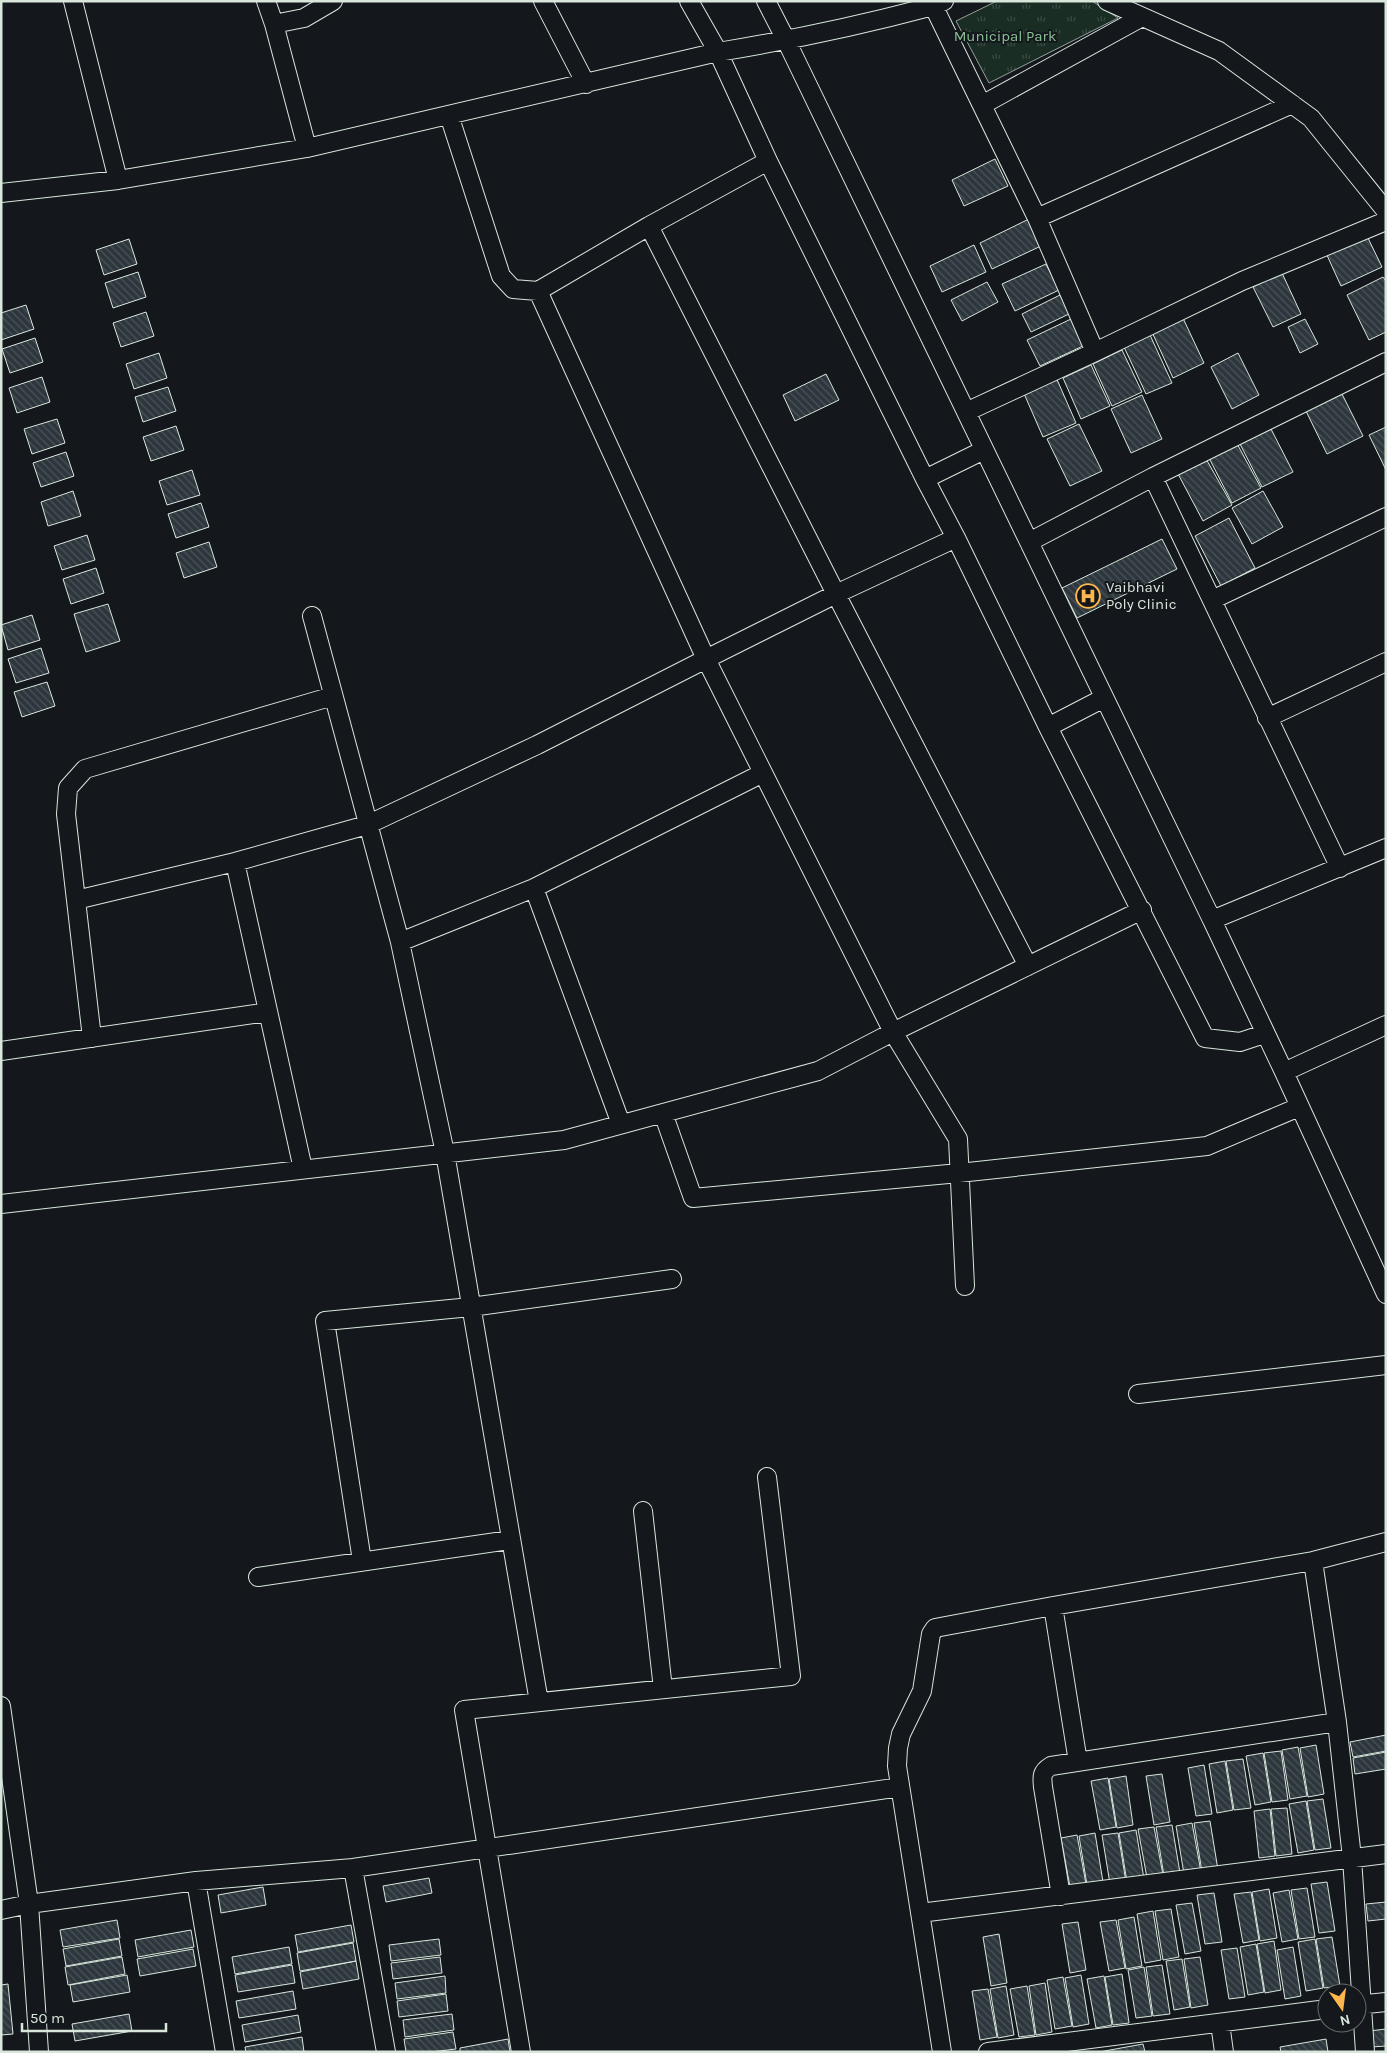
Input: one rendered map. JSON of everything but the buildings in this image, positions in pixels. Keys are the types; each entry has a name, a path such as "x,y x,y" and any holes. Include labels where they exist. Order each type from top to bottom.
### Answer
{"street":[{"path":"74,1 118,180"},
{"path":"266,1 274,24 306,148"},
{"path":"274,24 304,18 333,1"},
{"path":"543,1 586,84"},
{"path":"689,1 718,52 768,161 925,479 956,538 1048,728 1142,910 1205,1038 1240,1042 1264,1034"},
{"path":"766,1 1212,920 1386,1294"},
{"path":"1107,1 1219,51 1311,118 1386,211"},
{"path":"1,193 118,180 306,148 718,52 860,26 936,3 982,105 1037,218 1095,352"},
{"path":"982,105 1142,16"},
{"path":"1037,218 1292,104"},
{"path":"449,116 500,276 513,288 538,291 649,226 768,161"},
{"path":"966,412 1242,281 1386,221"},
{"path":"649,226 1028,966"},
{"path":"538,291 706,659 893,1032 958,1139 966,1286"},
{"path":"1029,542 1153,477 1386,362"},
{"path":"925,479 984,450"},
{"path":"1153,477 1340,868"},
{"path":"1212,600 1386,517"},
{"path":"76,900 235,862 367,825 537,745 836,594 956,538"},
{"path":"312,616 400,942 445,1153 539,1702"},
{"path":"1267,718 1386,662"},
{"path":"92,1038 66,814 68,788 85,769 333,696"},
{"path":"1048,728 1104,698"},
{"path":"400,942 534,888 763,773"},
{"path":"1212,920 1386,848"},
{"path":"235,862 304,1169"},
{"path":"534,888 621,1124"},
{"path":"1,1204 564,1140 818,1071 893,1032 1142,910"},
{"path":"1,1051 268,1012"},
{"path":"1284,1072 1386,1025"},
{"path":"663,1113 693,1198 959,1173 1207,1146 1299,1107"},
{"path":"362,1561 324,1321 471,1306 672,1279"},
{"path":"1138,1394 1386,1365"},
{"path":"521,2052 464,1710 791,1676 767,1477"},
{"path":"643,1511 663,1689"},
{"path":"258,1576 510,1540"},
{"path":"942,2052 900,1787 898,1748 901,1734 922,1691 931,1634 935,1628 1313,1561 1386,1542"},
{"path":"1313,1561 1337,1722 1352,1858 1358,1983"},
{"path":"1053,1606 1078,1762"},
{"path":"2,1712 29,1904 39,2052"},
{"path":"1061,1896 1042,1775 1044,1770 1051,1766 1337,1722"},
{"path":"1,1910 29,1904 196,1882 353,1868 900,1787"},
{"path":"920,1913 1386,1854"},
{"path":"353,1868 386,2052"},
{"path":"196,1882 225,2052"},
{"path":"1367,2004 1386,2002"},
{"path":"988,2052 1083,2046 1220,2023 1317,2010"},
{"path":"1220,2023 1224,2052"},
{"path":"1363,2033 1365,2052"}],"green space":[{"name":"Municipal Park","path":"997,1 1092,1 1118,18 989,83 956,21"}],"place":[{"name":"Vaibhavi Poly Clinic","path":"1088,596"}]}
